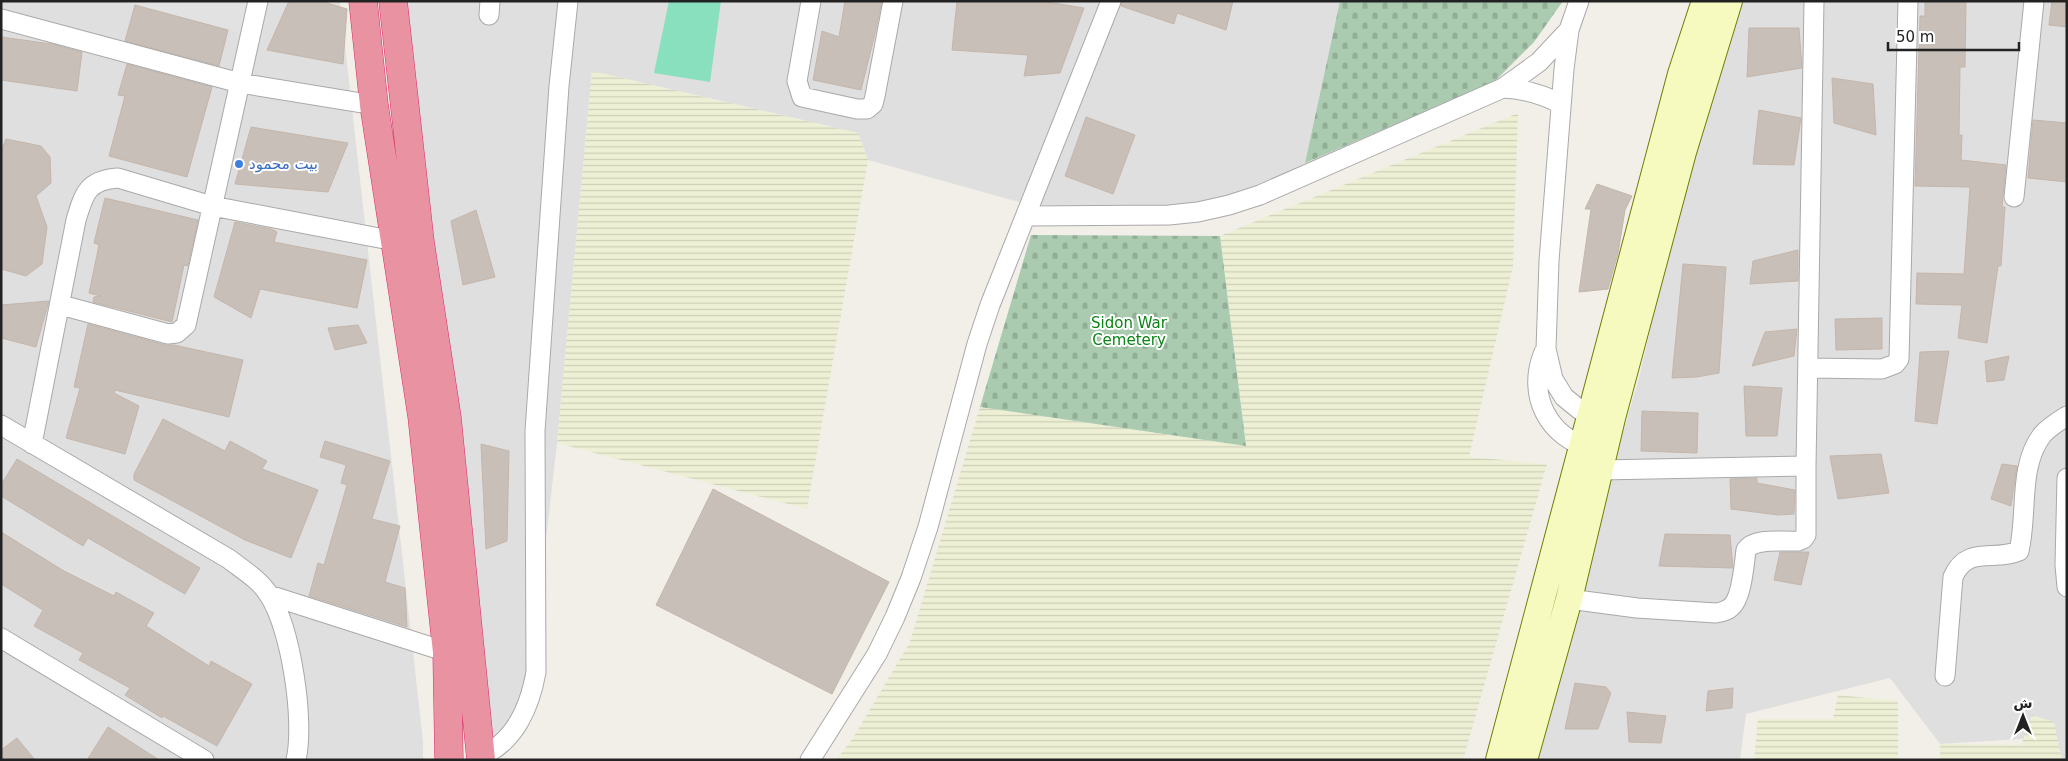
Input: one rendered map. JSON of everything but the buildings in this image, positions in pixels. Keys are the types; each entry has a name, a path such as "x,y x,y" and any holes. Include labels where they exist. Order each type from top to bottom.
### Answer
{"highway":[{"path":"363,1 374,105 422,416 447,652 449,760"},
{"path":"393,1 420,242 448,418 481,758"}],"main road":[{"path":"1524,760 1569,599 1601,415 1681,74 1705,1"},
{"path":"1601,415 1729,1"},
{"path":"1499,760 1595,456"}],"street":[{"path":"60,305 168,334 177,333 186,325 258,1"},
{"path":"481,758 503,742 521,719 534,684 536,672 535,431 559,96 568,1"},
{"path":"811,1 797,81 802,97 858,109 867,109 876,96 893,1"},
{"path":"810,760 877,654 895,618 911,578 928,527 977,344 990,305 1081,72 1111,1"},
{"path":"1579,1 1569,30 1561,104 1549,261 1546,349 1553,380 1564,398 1576,407 1601,415"},
{"path":"1569,599 1637,608 1716,613 1732,606 1738,597 1748,547 1756,542 1798,541 1806,535 1814,1"},
{"path":"1808,368 1882,369 1895,364 1899,359 1908,1"},
{"path":"2014,197 2034,1"},
{"path":"1,19 240,83 374,105"},
{"path":"1026,216 1169,215 1198,212 1230,205 1260,195 1504,88 1539,62 1569,30"},
{"path":"1504,88 1535,92 1561,104"},
{"path":"32,444 76,220 85,193 94,184 103,179 118,178 212,206 395,241"},
{"path":"1546,349 1540,361 1538,374 1538,387 1544,413 1559,433 1595,456 1806,466"},
{"path":"1945,676 1953,576 1957,567 1963,561 1972,557 2011,554 2019,551 2029,457 2043,434 2067,416"},
{"path":"1,424 229,559 260,584 269,595 280,616 292,664 299,728 296,760"},
{"path":"2067,478 2065,565 2067,587"},
{"path":"269,595 447,652"},
{"path":"1,638 204,760"}],"shaded area":[{"path":"1,1 340,1 423,741 423,760 1,760"},
{"path":"119,1 251,1 241,33"},
{"path":"396,1 1340,1 1305,163 1209,210 1030,205 868,160 858,133 592,71 557,443 526,714 494,737 397,34"},
{"path":"1732,1 2067,1 2067,760 2045,760 2038,738 1940,744 1890,678 1746,714 1740,760 1526,760 1639,378 1715,50"}],"green space":[{"path":"669,1 721,1 710,82 654,73"},
{"path":"1340,1 1563,1 1534,42 1494,82 1305,163"},
{"path":"592,71 858,133 868,160 807,509 557,443"},
{"path":"1518,113 1513,266 1469,457 1547,464 1463,760 836,760 853,738 910,642 980,407 1246,446 1220,236"},
{"name":"Sidon War Cemetery","path":"1031,235 1220,236 1246,446 980,407"},
{"path":"1838,695 1898,701 1898,760 1754,760 1758,719 1833,719"},
{"path":"2032,715 2054,722 2062,760 1940,760 1940,744 2021,745"}],"place":[{"name":"بيت محمود","path":"239,164"}]}
